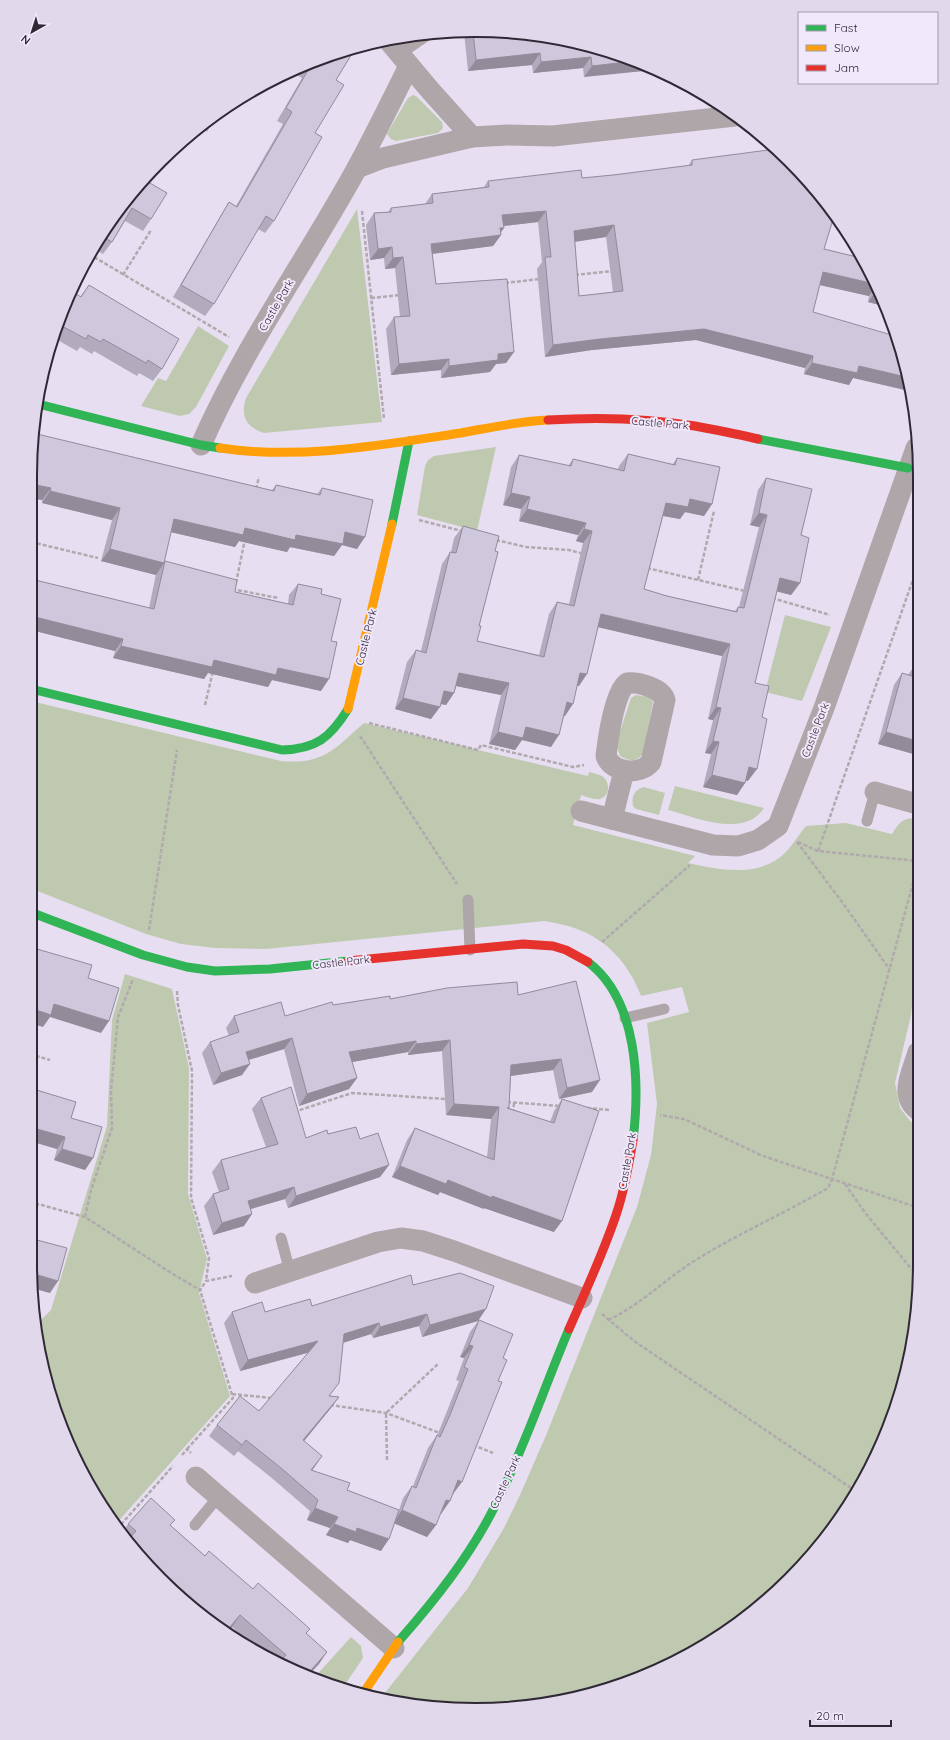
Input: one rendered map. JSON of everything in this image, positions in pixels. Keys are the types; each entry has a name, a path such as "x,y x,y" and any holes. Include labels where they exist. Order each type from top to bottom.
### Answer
{"street":[{"path":"399,54 472,137"},
{"name":"Castle Park","path":"202,445 209,428 250,350 357,168 399,54"},
{"path":"357,168 383,158 447,141 472,137 507,135 553,136 726,117"},
{"name":"Castle Park","path":"43,405 202,445 221,449 266,453 345,449 409,441 539,420 584,418 633,420 694,426 908,468"},
{"name":"Castle Park","path":"37,690 282,750 300,750 322,741 347,717 395,514 409,441"},
{"name":"Castle Park","path":"778,826 824,708 912,457"},
{"path":"612,819 616,765"},
{"path":"875,792 913,803"},
{"path":"581,811 713,845 738,846 758,840 778,826"},
{"name":"Castle Park","path":"37,915 120,947 176,965 215,971 246,971 523,944 546,944 566,948 600,971 613,992 625,1018 633,1054 636,1078 635,1102 626,1178 610,1231 516,1462 485,1525 458,1567 428,1607 394,1648 366,1689"},
{"path":"913,1068 907,1092 909,1099 913,1104"},
{"path":"255,1283 378,1242 401,1238 442,1247 582,1298"},
{"path":"196,1477 394,1648"}],"lane":[{"path":"399,54 419,41"},
{"path":"867,821 875,792"},
{"path":"468,900 470,950"},
{"path":"625,1018 664,1009"},
{"path":"281,1238 290,1272"},
{"path":"195,1525 218,1497"}],"path":[{"path":"361,206 386,443"},
{"path":"123,276 152,230"},
{"path":"95,258 123,276 250,350"},
{"path":"574,275 621,270"},
{"path":"504,283 543,279"},
{"path":"371,298 403,295"},
{"path":"255,494 266,453"},
{"path":"37,493 38,489"},
{"path":"698,580 714,511"},
{"path":"395,514 463,531"},
{"path":"232,597 246,538"},
{"path":"491,538 526,547 569,550 592,555"},
{"path":"37,543 98,558"},
{"path":"645,568 752,593"},
{"path":"818,850 913,579"},
{"path":"227,588 278,598"},
{"path":"767,596 855,622"},
{"path":"198,730 215,665"},
{"path":"347,717 478,750 481,745 573,767 616,765"},
{"path":"347,717 468,900"},
{"path":"778,826 797,842 845,906 890,970"},
{"path":"797,842 818,850 913,860"},
{"path":"583,959 713,845"},
{"path":"608,1320 625,1312 690,1264 760,1223 828,1188 832,1180 913,885"},
{"path":"176,965 178,1005 192,1071 191,1198 209,1258 206,1281 200,1290"},
{"path":"37,1056 50,1060"},
{"path":"292,1113 352,1093 449,1099"},
{"path":"504,1102 567,1107"},
{"path":"635,1102 662,1116 684,1119 763,1156 913,1206"},
{"path":"513,1118 514,1103"},
{"path":"582,1108 634,1112"},
{"path":"845,1184 866,1214 913,1271"},
{"path":"37,1206 38,1204 85,1217 200,1290 232,1394 233,1398 122,1523"},
{"path":"206,1281 245,1273 255,1283"},
{"path":"582,1298 634,1341 851,1488"},
{"path":"386,1460 386,1413 439,1363"},
{"path":"232,1394 276,1398"},
{"path":"323,1404 386,1413 441,1434"},
{"path":"470,1444 516,1462"},
{"path":"187,1450 200,1462 196,1477"}],"green space":[{"path":"413,95 416,96 442,122 443,128 438,133 396,141 391,139 387,134 389,130 408,98"},
{"path":"357,209 382,422 264,433 258,431 249,424 244,415 244,404 246,398"},
{"path":"198,326 229,346 196,407 189,414 180,416 141,406 158,378 166,381"},
{"path":"496,447 477,531 417,515 425,466 428,460 434,456"},
{"path":"785,615 831,627 802,701 765,692"},
{"path":"636,695 649,697 653,702 643,754 637,759 632,760 620,756 616,744 631,698"},
{"path":"37,702 281,761 296,762 318,758 336,748 364,723 588,776 589,772 605,778 608,784 608,791 604,797 600,799 593,799 581,795 573,825 695,856 688,863 726,870 751,869 775,861 791,847 806,826 846,823 892,834 902,821 913,819 913,998 911,1015 895,1083 900,1108 913,1123 912,1294 905,1350 890,1406 868,1459 839,1508 822,1532 785,1575 742,1612 694,1644 643,1670 616,1680 560,1695 504,1702 446,1702 384,1694 468,1588 504,1528 547,1433 637,1207 651,1155 657,1104 647,1023 689,1012 682,987 641,996 631,974 616,955 599,940 577,929 544,921 266,949 215,948 181,944 146,934 37,891"},
{"path":"675,786 764,808 755,817 744,822 732,824 705,821 668,810"},
{"path":"644,787 665,793 659,815 636,809 633,806 632,799 634,794"},
{"path":"125,974 172,989 189,1068 188,1194 207,1259 199,1293 230,1396 119,1520 96,1484 70,1433 52,1378 45,1350 41,1320 51,1310 107,1126 112,1020"},
{"path":"351,1637 361,1646 363,1658 346,1683 318,1674"}],"building":[{"path":"474,37 504,38 560,45 623,62 592,66 591,57 541,62 540,53 476,60"},
{"path":"351,55 336,80 344,85 315,133 322,137 274,221 266,216 214,304 181,285 229,202 237,207 292,112 286,108 308,69"},
{"path":"768,150 785,165 804,186 832,222 824,249 854,256 869,283 823,272 813,312 890,335 901,376 859,366 857,373 812,363 813,356 704,329 553,345 545,257 551,257 546,211 502,215 504,228 500,228 501,235 431,244 436,284 507,279 514,352 498,354 498,360 449,366 449,359 399,364 394,317 410,316 403,257 393,258 392,247 378,249 374,213 391,212 391,208 433,203 432,194 489,187 488,181 581,170 582,178 692,165 692,160","holes":["614,225 623,291 579,296 574,231"]},
{"path":"149,183 167,193 151,219 132,208 112,242 107,239 128,208"},
{"path":"89,285 179,339 162,369 148,360 146,363 103,339 101,342 88,335 86,339 63,326 76,294 81,297"},
{"path":"39,434 274,491 276,485 320,495 322,488 373,500 365,537 345,532 343,544 296,535 295,540 245,528 243,535 174,519 164,563 110,549 120,508 50,491 51,488 37,485"},
{"path":"628,454 675,465 677,458 720,467 712,504 690,499 688,507 666,503 644,589 667,596 737,612 738,607 744,608 767,515 759,513 766,478 812,489 801,535 809,538 800,583 780,578 755,683 769,686 762,717 767,719 757,769 749,767 745,783 712,775 719,742 713,741 721,708 716,707 730,644 601,614 587,674 580,673 573,704 567,702 559,735 526,727 523,738 498,732 509,683 459,673 454,693 444,691 440,707 403,698 416,650 426,653 450,552 456,553 463,526 499,536 495,551 498,552 479,626 481,626 477,641 544,657 557,602 574,606 592,531 584,529 586,523 527,509 530,497 511,493 519,455 571,466 573,459 624,471"},
{"path":"165,561 237,580 235,592 293,605 298,584 322,589 321,594 341,599 331,641 337,642 329,679 278,668 276,675 214,660 212,667 121,646 123,639 37,618 37,580 154,609"},
{"path":"913,672 913,740 886,732 902,673 912,676"},
{"path":"37,949 92,965 88,978 119,988 109,1021 54,1004 51,1015 37,1010"},
{"path":"576,981 600,1080 567,1088 561,1059 511,1065 509,1108 507,1108 554,1123 562,1099 599,1111 562,1221 492,1196 492,1198 448,1180 446,1184 400,1166 415,1128 494,1160 499,1107 454,1104 450,1040 416,1044 416,1041 349,1052 357,1078 307,1094 292,1038 246,1052 250,1064 221,1073 210,1042 239,1032 234,1016 281,1002 285,1016 332,1002 333,1005 390,996 390,999 447,988 517,982 518,995"},
{"path":"291,1087 306,1138 327,1130 328,1134 356,1127 360,1139 378,1133 389,1165 296,1196 294,1187 248,1201 252,1214 222,1223 213,1194 229,1189 221,1160 278,1144 261,1098"},
{"path":"37,1090 76,1102 71,1118 102,1127 93,1158 62,1149 65,1137 37,1129"},
{"path":"37,1240 67,1248 58,1281 37,1275"},
{"path":"460,1273 494,1286 486,1309 430,1325 427,1314 380,1327 379,1323 344,1334 339,1383 329,1396 339,1397 303,1440 322,1456 311,1470 350,1483 347,1490 399,1510 389,1539 357,1528 356,1532 334,1524 338,1517 315,1508 318,1500 281,1468 246,1440 242,1445 217,1425 240,1396 259,1411 318,1341 248,1360 232,1312 262,1302 265,1312 310,1299 312,1306 411,1275 413,1285"},
{"path":"479,1320 513,1334 503,1358 507,1360 498,1381 502,1382 462,1482 458,1480 450,1501 446,1500 436,1525 402,1510 412,1486 416,1488 437,1435 440,1437 450,1415 468,1369 464,1367 473,1346 469,1345"},
{"path":"151,1498 175,1520 170,1525 205,1556 209,1551 253,1589 258,1583 310,1629 306,1633 327,1652 310,1671 283,1659 286,1655 240,1615 230,1627 208,1612 165,1575 131,1536 136,1531 128,1524"}],"traffic: fast":[{"path":"43,405 201,445 220,448"},
{"path":"758,439 908,468"},
{"path":"392,524 409,441"},
{"path":"37,690 282,750 304,747 321,740 335,728 348,709"},
{"path":"37,915 143,955 187,967 215,971 270,969 348,961"},
{"path":"588,962 605,978 617,998 626,1020 632,1044 635,1069 636,1093 633,1140"},
{"path":"398,1642 451,1577 463,1560 495,1506 525,1441 569,1329"}],"traffic: slow":[{"path":"220,448 280,452 341,450 431,438 515,423 548,420"},
{"path":"348,709 392,524"},
{"path":"366,1689 398,1642"}],"traffic: jam":[{"path":"548,420 603,418 658,421 695,426 758,439"},
{"path":"348,961 523,944 553,946 566,950 588,962"},
{"path":"569,1329 612,1227 625,1185 633,1140"}]}
